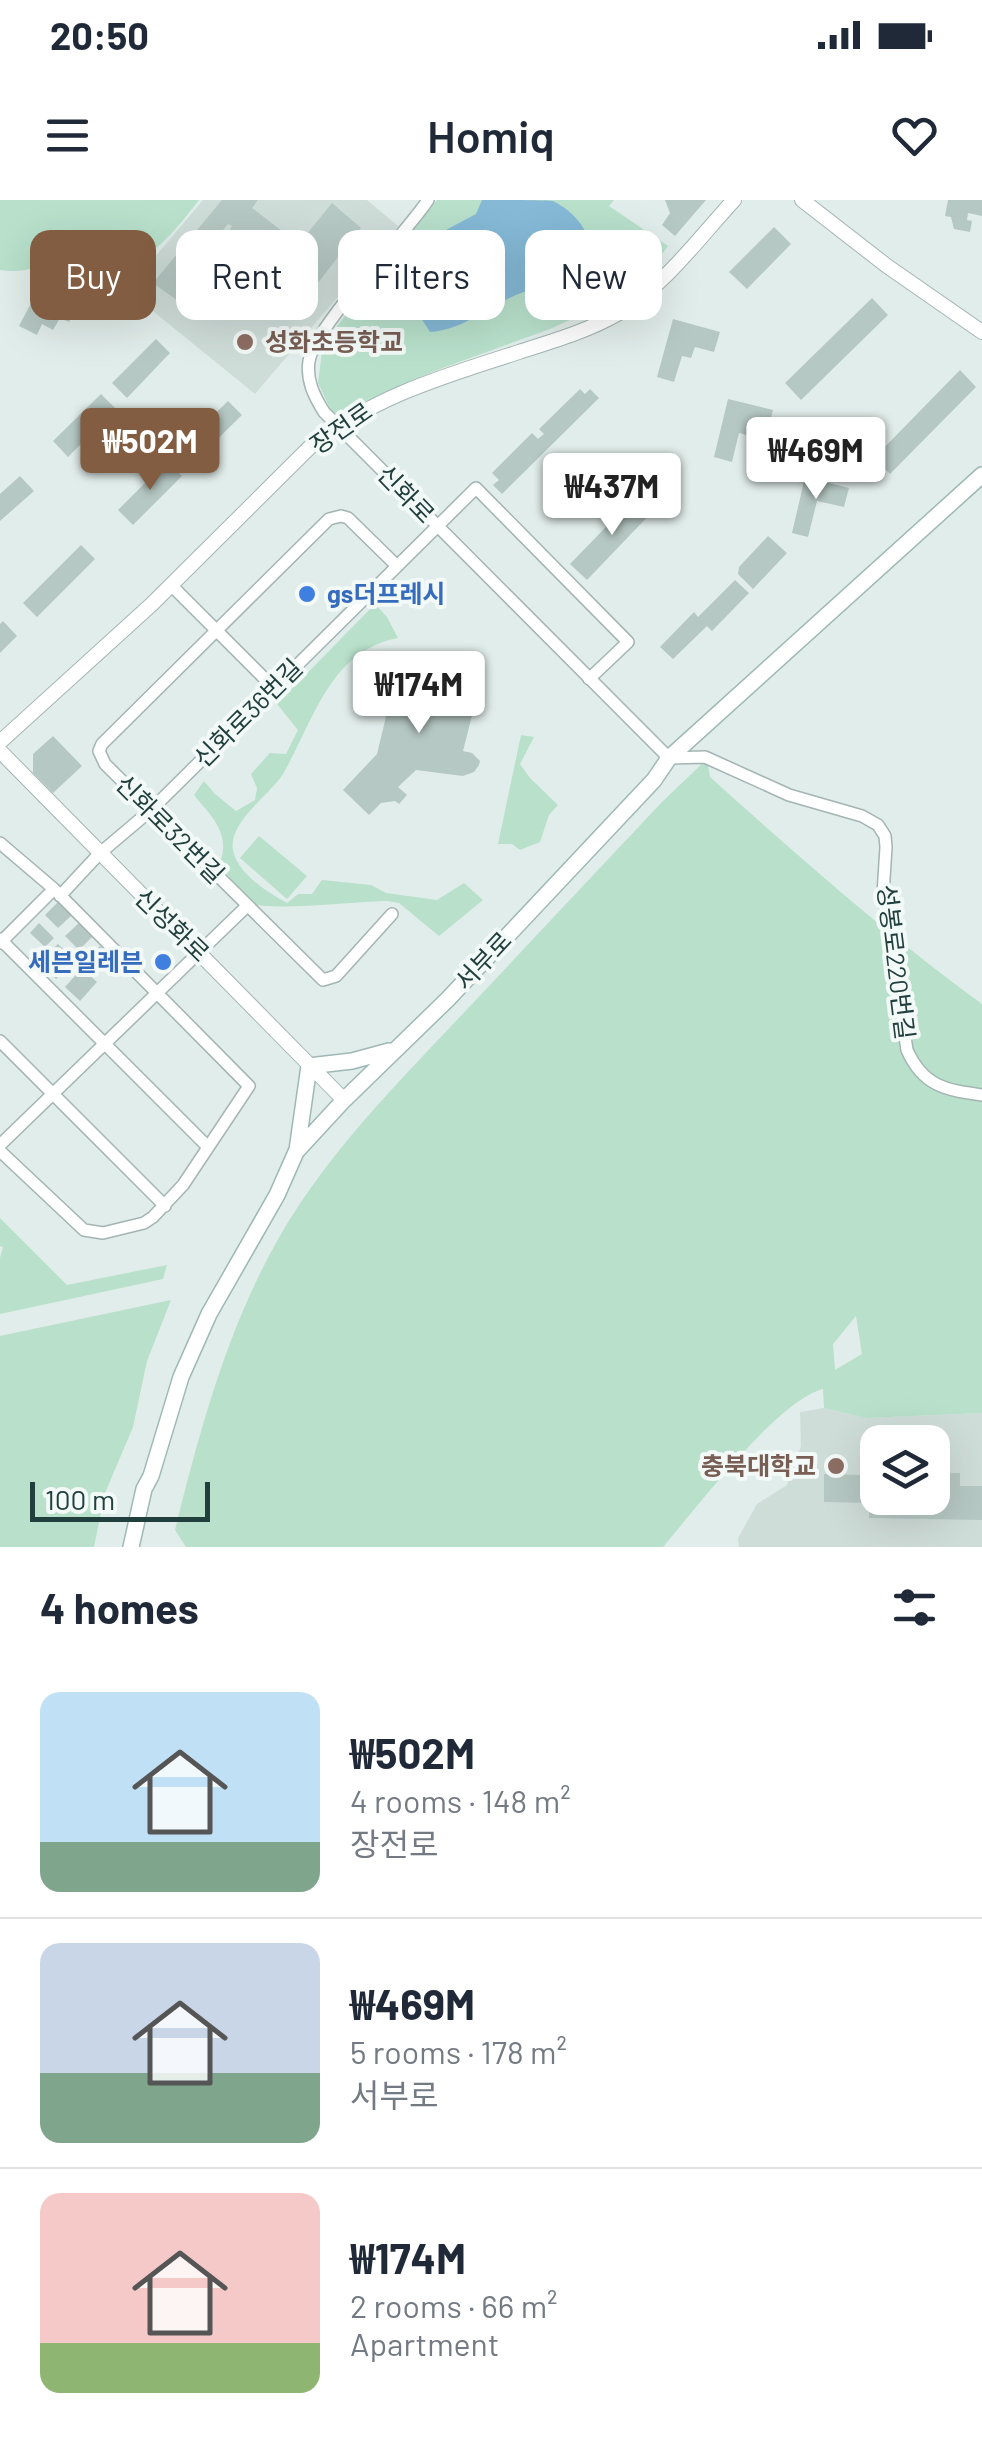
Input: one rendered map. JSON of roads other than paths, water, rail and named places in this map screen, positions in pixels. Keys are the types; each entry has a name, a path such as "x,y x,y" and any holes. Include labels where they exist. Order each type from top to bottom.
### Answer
{"main road":[{"name":"서부로","path":"131,1547 144,1490 181,1378 209,1314 276,1196 296,1152 461,985 654,780 668,758 982,475"},
{"path":"296,1152 308,1066 393,1050"}],"street":[{"name":"신화로","path":"428,200 314,346 309,363 311,390 324,412 668,758"},
{"name":"장전로","path":"0,742 172,586 310,446 338,424 389,396 556,340 618,313 641,298 734,200"},
{"path":"802,200 982,332"},
{"name":"신화로36번길","path":"1,941 151,810 476,488 628,642 589,679"},
{"name":"신화로32번길","path":"392,914 336,976 322,980 105,764 99,751 329,519 348,518 398,566"},
{"path":"172,586 274,688"},
{"name":"신성화로","path":"0,751 344,1100"},
{"name":"성봉로220번길","path":"668,758 705,757 789,794 862,816 878,825 885,836 883,894 907,1050 916,1070 930,1082 982,1095"},
{"path":"0,843 57,893 156,993 249,1086 164,1206 144,1223 94,1233 84,1230 0,1148 156,993 247,906"},
{"path":"1,941 208,1147"},
{"path":"0,1041 164,1206"}],"water":[{"path":"482,200 553,201 573,215 585,230 525,230 525,291 505,300 505,230 446,230 476,214"},
{"path":"422,320 470,320 444,330 430,332"}],"place":[{"name":"성화초등학교","path":"245,342"},
{"name":"gs더프레시","path":"307,594"},
{"name":"세븐일레븐","path":"163,962"},
{"name":"충북대학교","path":"836,1466"}]}
